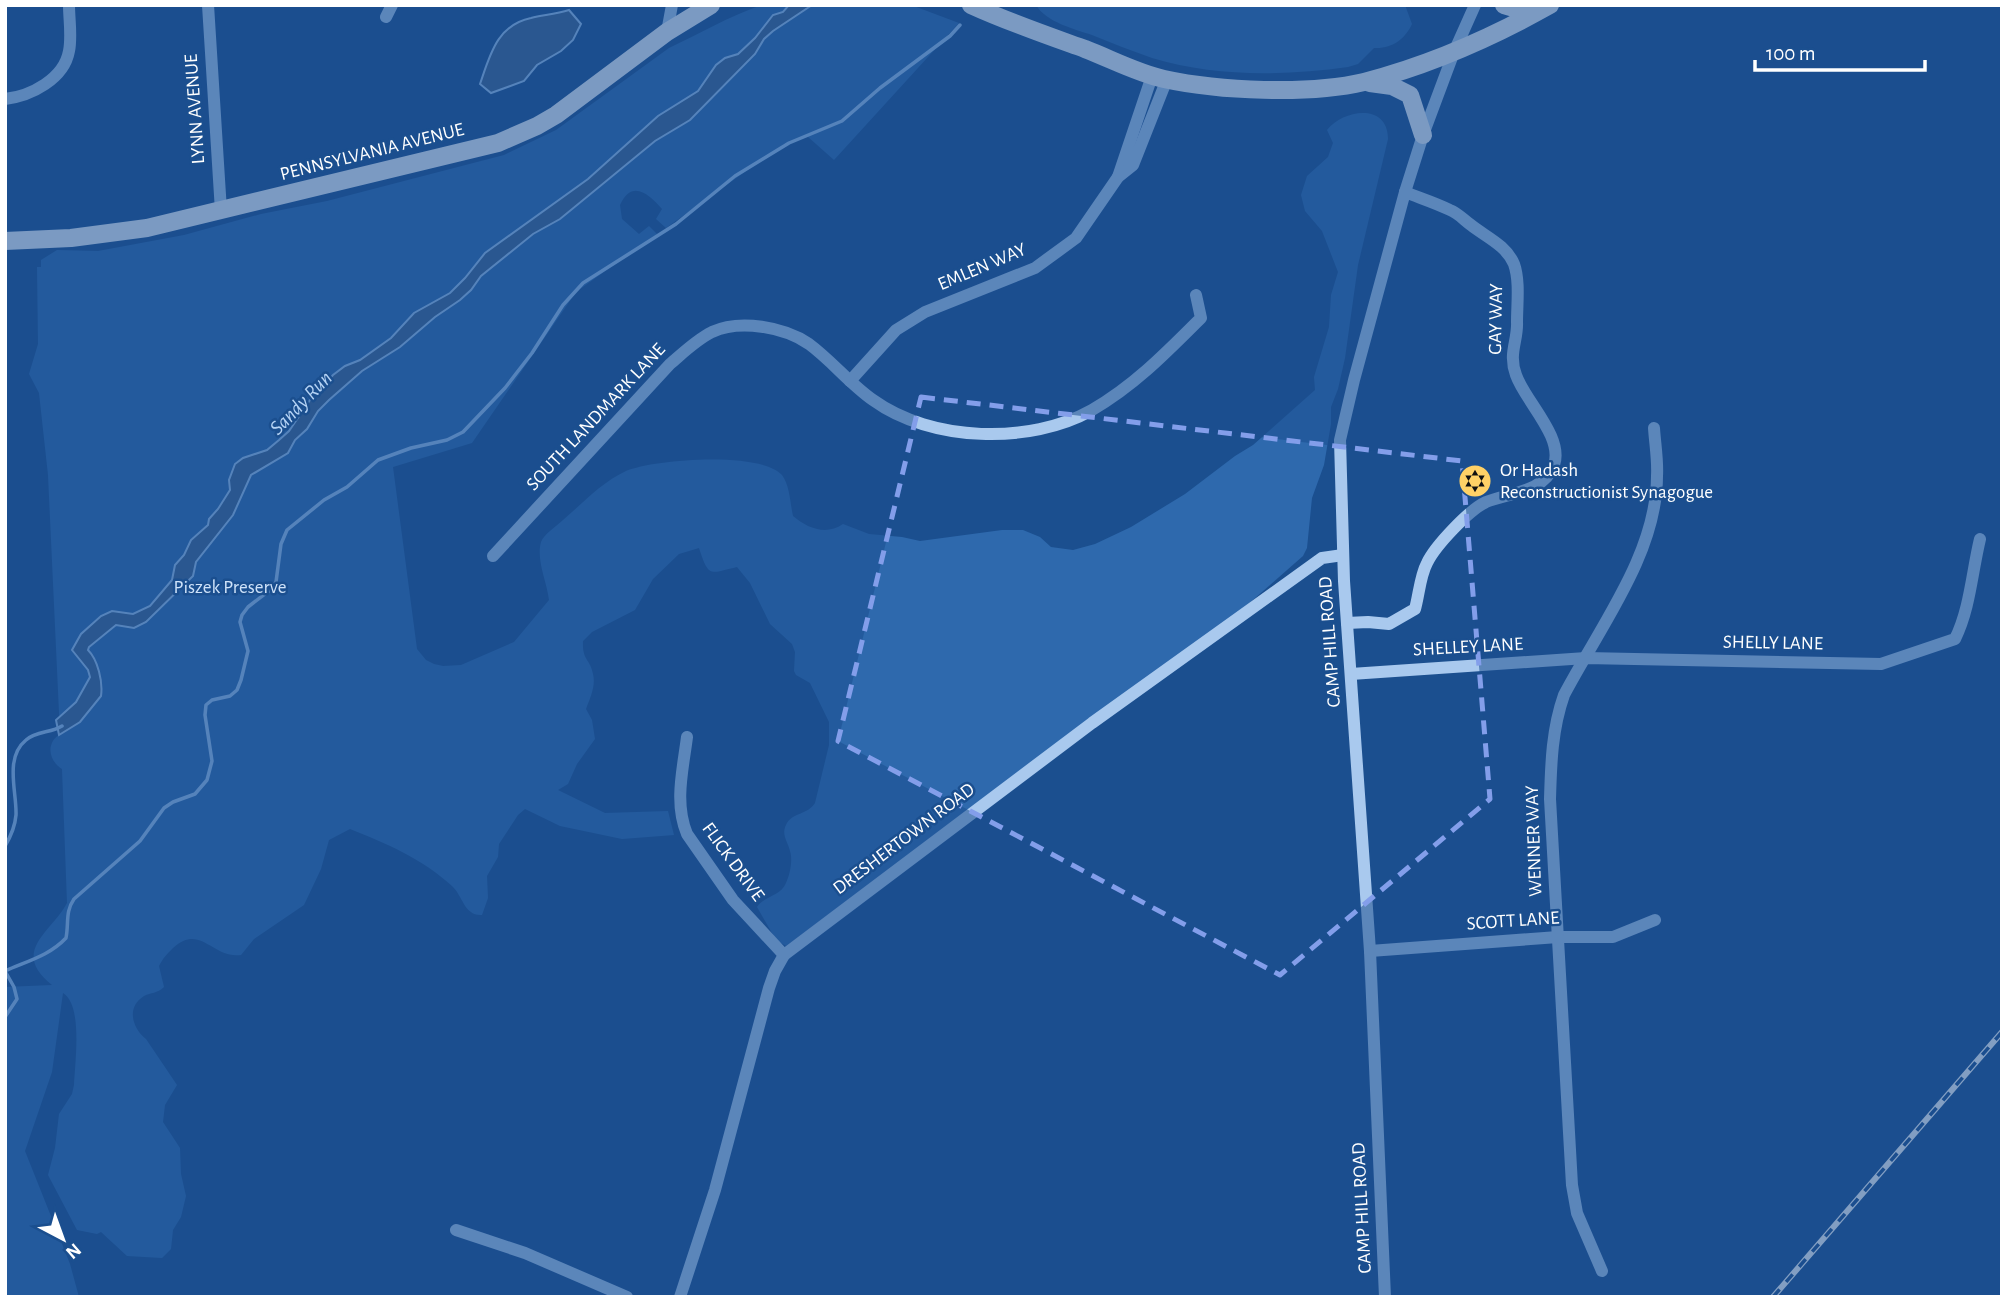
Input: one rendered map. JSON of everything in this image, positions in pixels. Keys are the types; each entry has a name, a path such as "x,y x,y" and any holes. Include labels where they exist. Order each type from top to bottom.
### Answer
{"main road":[{"path":"971,5 1011,23 1160,78 1259,89 1315,88 1363,82 1499,34 1547,5"},
{"path":"1504,5 1521,9 1547,5"},
{"name":"PENNSYLVANIA AVENUE","path":"5,241 107,234 221,211 473,150 516,135 556,115 702,7"},
{"path":"1363,82 1392,86 1410,95 1423,135"}],"street":[{"path":"5,99 26,96 55,75 62,65 69,51 69,5"},
{"name":"LYNN AVENUE","path":"208,5 221,211"},
{"path":"667,32 672,5"},
{"name":"CAMP HILL ROAD","path":"1385,1297 1370,951 1343,555 1340,440 1405,192 1454,52 1475,5"},
{"name":"EMLEN WAY","path":"850,381 896,330 925,312 1035,268 1076,238 1118,177 1160,78"},
{"name":"GAY WAY","path":"1347,623 1389,624 1415,609 1426,563 1453,529 1486,502 1531,488 1546,477 1553,466 1555,452 1552,436 1523,392 1515,372 1513,343 1517,328 1516,272 1513,262 1498,244 1460,215 1405,192"},
{"name":"SOUTH LANDMARK LANE","path":"493,556 670,364 691,345 713,332 736,326 760,327 784,333 807,343 875,401 909,420 948,430 994,435 1045,429 1091,411 1146,373 1201,318 1196,295"},
{"name":"WENNER WAY","path":"1602,1271 1577,1213 1572,1185 1550,762 1557,714 1569,685 1586,658 1645,541 1653,512 1657,476 1654,428"},
{"path":"1322,558 1342,524"},
{"name":"SHELLY LANE","path":"1586,658 1881,664 1955,639 1966,606 1980,539"},
{"name":"DRESHERTOWN ROAD","path":"680,1297 715,1190 769,988 784,955 1092,723 1322,558 1343,555"},
{"name":"SHELLEY LANE","path":"1351,674 1586,658"},
{"name":"FLICK DRIVE","path":"687,737 679,797 682,822 687,834 733,900 784,955"},
{"name":"SCOTT LANE","path":"1370,951 1558,937 1613,937 1655,920"},
{"path":"456,1230 525,1254 627,1297"}],"highlighted area":[{"path":"921,397 1462,461 1490,799 1280,975 838,741"}],"green space":[{"name":"Piszek Preserve","path":"762,5 911,5 959,23 834,160 807,136 784,144 666,228 656,219 662,209 647,194 630,192 620,205 622,219 639,234 649,226 657,234 576,292 472,443 393,467 417,649 426,660 443,666 461,665 514,642 549,600 540,556 543,539 617,476 626,471 659,463 731,460 770,467 785,479 793,516 810,527 823,530 837,528 843,524 869,534 920,541 1002,530 1023,530 1040,537 1051,547 1073,550 1095,544 1131,527 1185,494 1253,445 1315,390 1314,377 1329,327 1331,295 1338,272 1322,231 1305,211 1301,195 1307,176 1328,157 1333,143 1327,130 1344,117 1364,113 1381,119 1388,139 1358,265 1345,358 1331,407 1324,465 1312,498 1307,548 1303,556 1246,606 786,946 776,940 757,907 784,887 791,867 785,829 792,818 815,803 829,745 829,722 810,683 794,671 795,652 792,644 770,624 750,583 737,567 716,572 708,569 699,548 679,554 653,579 635,610 592,632 583,641 584,652 594,678 586,709 592,720 595,739 577,764 568,784 558,790 605,813 668,811 674,835 622,839 560,826 525,809 499,844 498,857 487,876 488,898 482,915 467,909 452,886 417,860 350,829 329,840 321,869 304,905 254,939 241,955 231,955 191,939 173,948 159,966 164,987 144,996 138,1001 133,1012 137,1029 177,1085 165,1105 163,1122 180,1148 181,1174 186,1196 181,1217 173,1230 171,1249 162,1258 127,1256 101,1232 97,1234 77,1230 48,1175 59,1114 72,1094 74,1085 76,1021 69,999 63,993 52,1072 25,1151 70,1264 79,1297 5,1297 5,987 52,985 34,962 34,952 44,933 67,903 62,769 50,752 52,742 60,734 48,475 39,393 29,374 38,344 37,267 41,267 41,260 57,250 98,251 184,235 504,155 556,130 669,48"},
{"path":"1036,5 1405,5 1412,24 1397,42 1387,47 1374,48 1358,64 1348,67 1299,72 1225,72 1152,58 1061,24 1046,16"}],"shaded area":[{"path":"789,5 812,5 764,39 755,54 690,120 655,141 560,219 533,234 481,276 460,300 400,347 362,371 318,411 288,453 251,475 233,515 196,562 193,576 146,622 134,628 116,625 89,647 99,672 101,696 80,722 59,735 56,720 76,702 90,677 88,670 72,650 81,634 101,616 112,611 133,614 150,606 172,580 175,565 184,555 191,540 208,525 209,519 230,490 229,480 235,464 243,458 267,450 289,431 310,400 333,375 391,338 414,313 450,293 485,253 588,179 658,116 698,91 716,65 725,58 738,54 773,15 783,12"},
{"path":"569,10 581,24 573,40 561,51 537,65 524,81 491,93 480,84 496,43 510,27 531,18"}],"waterway":[{"path":"5,971 45,954 66,938 68,913 74,899 140,841 164,808 195,794 207,780 212,761 206,705 212,700 230,696 237,690 248,651 240,622 242,615 276,582 281,544 287,530 324,500 347,487 378,460 411,448 447,440 463,432 505,388 563,305 583,283 676,224 735,176 789,143 842,121 880,88 950,36 960,25"},
{"name":"Sandy Run","path":"5,846 15,819 13,766 19,747 30,737 62,726"},
{"name":"Sandy Run","path":"5,971 17,999 5,1017"}],"railway":[{"path":"1773,1297 2002,1032"}],"place":[{"name":"Or Hadash Reconstructionist Synagogue","path":"1475,481"}]}
